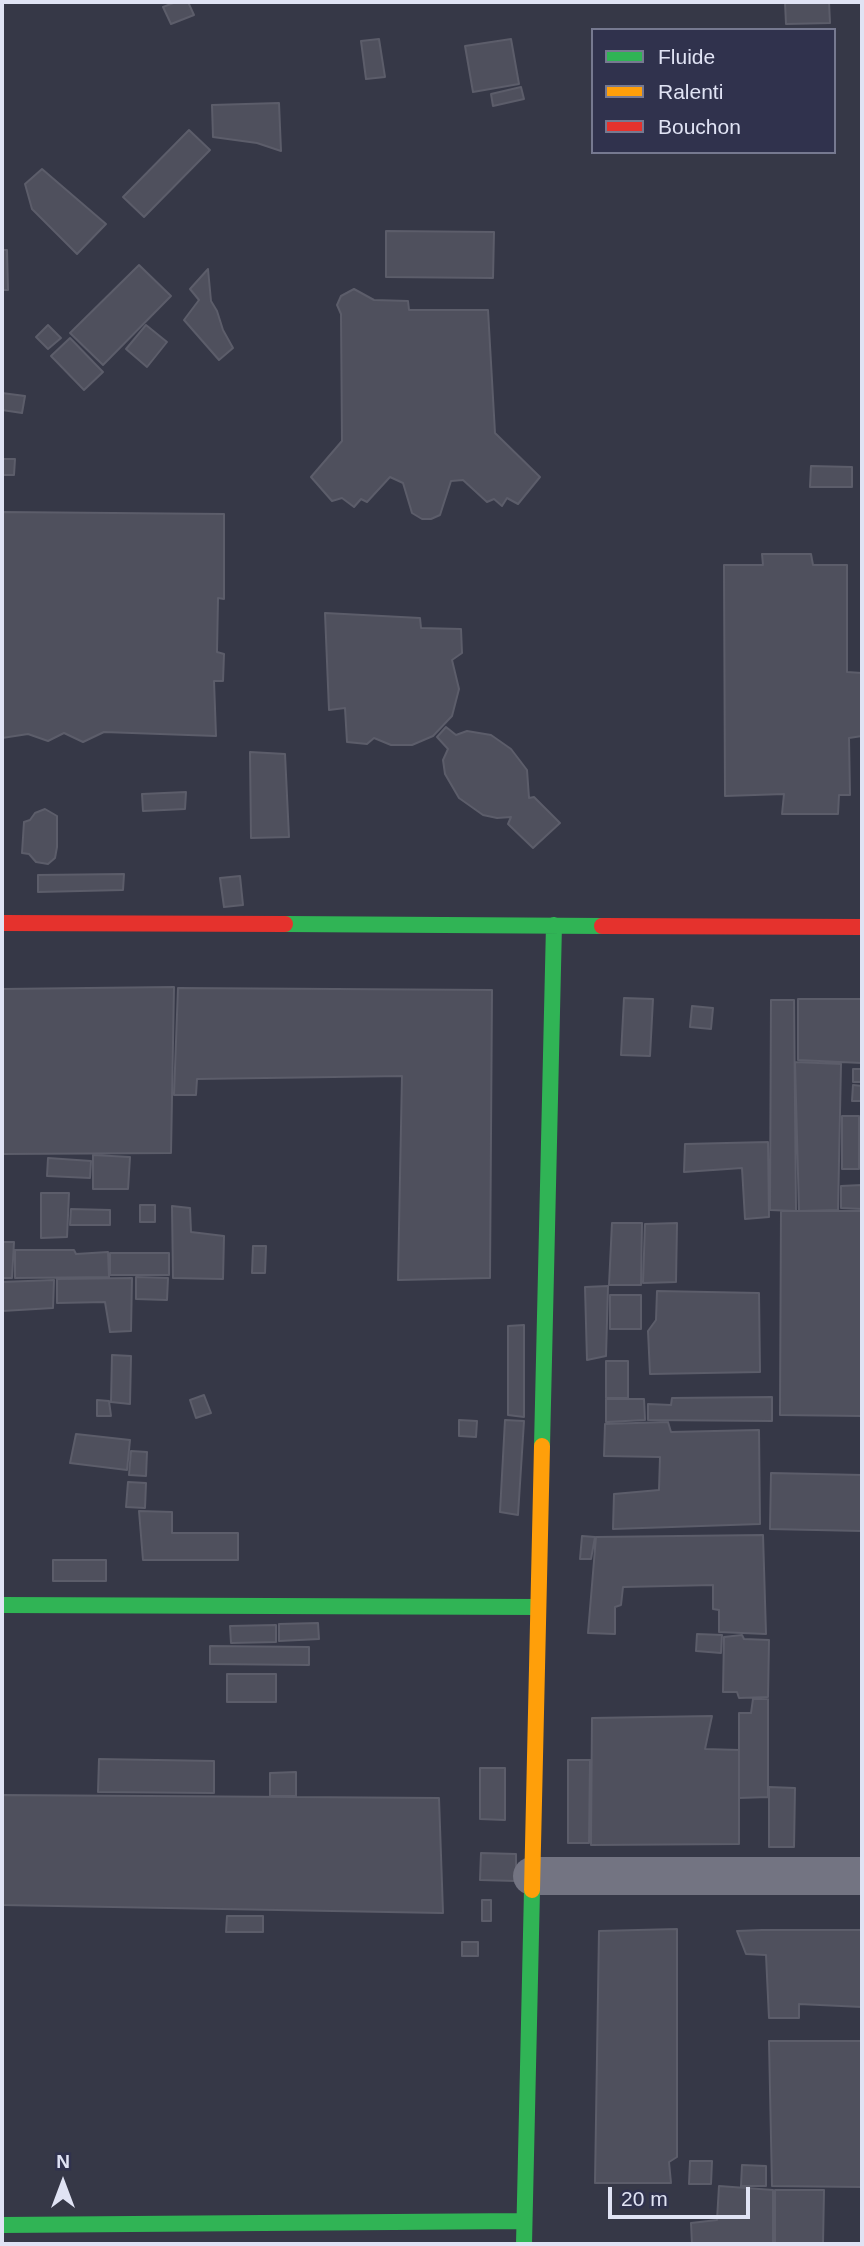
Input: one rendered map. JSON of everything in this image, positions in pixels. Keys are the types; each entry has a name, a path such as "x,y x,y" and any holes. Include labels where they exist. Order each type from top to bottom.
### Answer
{"street":[{"path":"2,923 862,927"},
{"path":"524,2244 554,925"},
{"path":"2,1605 538,1607"},
{"path":"532,1876 862,1876"},
{"path":"2,2225 524,2221"}],"building":[{"path":"176,2 188,2 194,15 171,24 163,7"},
{"path":"785,2 829,2 830,23 786,24"},
{"path":"379,39 385,77 366,79 361,41"},
{"path":"511,39 519,84 473,92 465,46"},
{"path":"521,87 524,99 493,106 491,94"},
{"path":"279,103 281,151 257,143 213,137 212,105"},
{"path":"189,130 210,150 144,217 123,197"},
{"path":"42,169 106,224 77,254 32,209 25,184"},
{"path":"386,231 494,232 493,278 386,277"},
{"path":"2,250 7,250 8,290 2,290"},
{"path":"139,265 171,296 103,365 70,333"},
{"path":"208,269 211,301 233,348 219,360 184,320 199,300 190,289"},
{"path":"354,289 374,300 408,301 409,310 488,310 495,433 540,477 518,504 507,498 502,506 494,499 487,502 463,480 451,481 440,515 422,519 412,513 403,483 390,477 367,502 361,499 354,507 342,498 332,501 311,477 342,441 341,314 337,305 341,296"},
{"path":"48,325 61,338 48,349 36,337"},
{"path":"146,325 167,342 147,367 126,349"},
{"path":"70,338 103,372 84,390 51,356"},
{"path":"2,393 25,396 22,413 2,410"},
{"path":"2,459 15,459 14,475 2,475"},
{"path":"811,466 852,467 852,487 810,487"},
{"path":"2,512 224,514 224,599 218,598 217,652 224,654 223,681 214,681 216,736 104,732 83,742 64,733 48,741 28,734 2,738"},
{"path":"762,554 811,554 813,565 847,565 847,672 862,673 862,736 849,738 850,795 839,795 838,814 782,814 784,794 725,796 724,565 763,565"},
{"path":"325,613 420,618 421,628 461,629 462,653 452,660 459,689 452,716 433,736 412,745 391,745 374,738 367,744 347,742 345,708 329,710"},
{"path":"446,727 456,735 467,731 491,735 511,749 527,770 529,798 534,797 560,823 533,848 508,824 511,817 483,815 459,798 445,774 443,760 448,749 437,737"},
{"path":"250,752 285,754 289,837 251,838"},
{"path":"186,792 185,809 143,811 142,794"},
{"path":"45,809 57,816 55,858 48,864 36,862 29,854 22,853 24,822"},
{"path":"124,874 123,890 38,892 38,875"},
{"path":"240,876 243,905 224,907 220,878"},
{"path":"174,987 171,1153 2,1154 2,989"},
{"path":"178,988 492,990 490,1278 398,1280 402,1076 197,1079 196,1095 174,1095"},
{"path":"624,998 653,999 650,1056 621,1055"},
{"path":"798,999 862,999 862,1063 798,1060"},
{"path":"771,1000 794,1000 796,1211 770,1210"},
{"path":"692,1006 713,1008 711,1029 690,1027"},
{"path":"795,1062 841,1064 838,1210 799,1211"},
{"path":"853,1069 862,1069 862,1082 853,1082"},
{"path":"853,1085 862,1086 862,1101 852,1101"},
{"path":"842,1116 859,1116 859,1169 842,1169"},
{"path":"768,1142 769,1217 745,1219 742,1168 684,1172 685,1144"},
{"path":"93,1155 130,1157 128,1189 93,1189"},
{"path":"48,1158 91,1161 90,1178 47,1176"},
{"path":"862,1185 862,1209 841,1208 841,1186"},
{"path":"41,1193 69,1193 67,1237 41,1238"},
{"path":"140,1205 155,1205 155,1222 140,1222"},
{"path":"172,1206 190,1208 191,1232 224,1236 223,1279 173,1278"},
{"path":"71,1209 110,1210 110,1225 70,1225"},
{"path":"781,1211 862,1211 862,1416 780,1415"},
{"path":"612,1223 642,1223 641,1285 609,1285"},
{"path":"677,1223 676,1282 643,1283 645,1224"},
{"path":"2,1242 14,1242 12,1278 2,1278"},
{"path":"253,1246 266,1246 265,1273 252,1273"},
{"path":"15,1250 74,1250 76,1254 108,1252 109,1277 15,1278"},
{"path":"110,1253 169,1253 169,1275 110,1275"},
{"path":"136,1277 168,1278 167,1300 136,1299"},
{"path":"132,1278 131,1331 110,1332 105,1302 57,1303 57,1279"},
{"path":"54,1280 53,1308 2,1311 2,1282"},
{"path":"608,1286 606,1356 587,1360 585,1287"},
{"path":"657,1291 759,1293 760,1372 650,1374 648,1331 656,1320"},
{"path":"610,1295 641,1295 641,1329 610,1329"},
{"path":"524,1325 524,1417 508,1415 508,1326"},
{"path":"112,1355 131,1356 130,1404 111,1402"},
{"path":"606,1361 628,1361 628,1398 606,1398"},
{"path":"204,1395 211,1413 196,1418 190,1400"},
{"path":"772,1397 772,1421 648,1420 648,1404 671,1405 672,1398"},
{"path":"606,1399 644,1399 645,1420 606,1422"},
{"path":"97,1400 109,1401 111,1416 97,1416"},
{"path":"459,1420 477,1421 476,1437 459,1436"},
{"path":"505,1420 524,1421 518,1515 500,1512"},
{"path":"668,1422 671,1432 759,1430 760,1524 613,1529 614,1494 659,1490 660,1457 604,1456 605,1424"},
{"path":"76,1434 130,1440 127,1470 70,1463"},
{"path":"131,1451 147,1452 146,1476 129,1475"},
{"path":"771,1473 862,1475 862,1531 770,1529"},
{"path":"128,1482 146,1483 145,1508 126,1507"},
{"path":"139,1511 172,1512 172,1533 238,1533 238,1560 143,1560"},
{"path":"763,1535 766,1634 719,1632 719,1610 713,1609 713,1585 623,1587 621,1605 615,1607 615,1634 588,1633 596,1537"},
{"path":"582,1536 595,1537 591,1559 580,1559"},
{"path":"53,1560 106,1560 106,1581 53,1581"},
{"path":"318,1623 319,1639 279,1641 279,1624"},
{"path":"276,1625 276,1642 231,1643 230,1626"},
{"path":"697,1634 722,1635 721,1653 696,1651"},
{"path":"742,1635 744,1639 769,1640 768,1697 739,1698 737,1692 723,1692 724,1637"},
{"path":"210,1646 309,1647 309,1665 210,1664"},
{"path":"227,1674 276,1674 276,1702 227,1702"},
{"path":"753,1699 768,1699 768,1797 739,1798 739,1713 751,1713"},
{"path":"712,1716 705,1749 739,1750 739,1844 591,1845 592,1718"},
{"path":"99,1759 214,1761 214,1793 98,1792"},
{"path":"568,1760 590,1760 589,1843 568,1843"},
{"path":"480,1768 505,1768 505,1820 480,1819"},
{"path":"296,1772 296,1796 270,1796 270,1773"},
{"path":"769,1787 795,1788 794,1847 769,1847"},
{"path":"2,1795 439,1798 443,1913 2,1905"},
{"path":"481,1853 516,1854 516,1881 480,1880"},
{"path":"482,1900 491,1900 491,1921 482,1921"},
{"path":"227,1916 263,1916 263,1932 226,1932"},
{"path":"677,1929 677,2157 669,2162 671,2183 595,2183 599,1931"},
{"path":"862,1930 862,2007 799,2004 799,2018 769,2018 766,1955 746,1954 737,1931"},
{"path":"462,1942 478,1942 478,1956 462,1956"},
{"path":"769,2041 862,2041 862,2187 772,2186"},
{"path":"690,2161 712,2161 711,2184 689,2184"},
{"path":"742,2165 766,2166 766,2186 741,2186"},
{"path":"719,2186 773,2190 773,2244 692,2244 691,2223 717,2220"},
{"path":"775,2190 824,2190 823,2244 775,2243"}],"traffic: fast":[{"path":"285,924 602,926"},
{"path":"542,1446 554,925"},
{"path":"2,1605 538,1607"},
{"path":"524,2244 532,1890"},
{"path":"2,2225 524,2221"}],"traffic: slow":[{"path":"532,1890 542,1446"}],"traffic: jam":[{"path":"2,923 285,924"},
{"path":"602,926 862,927"}]}
